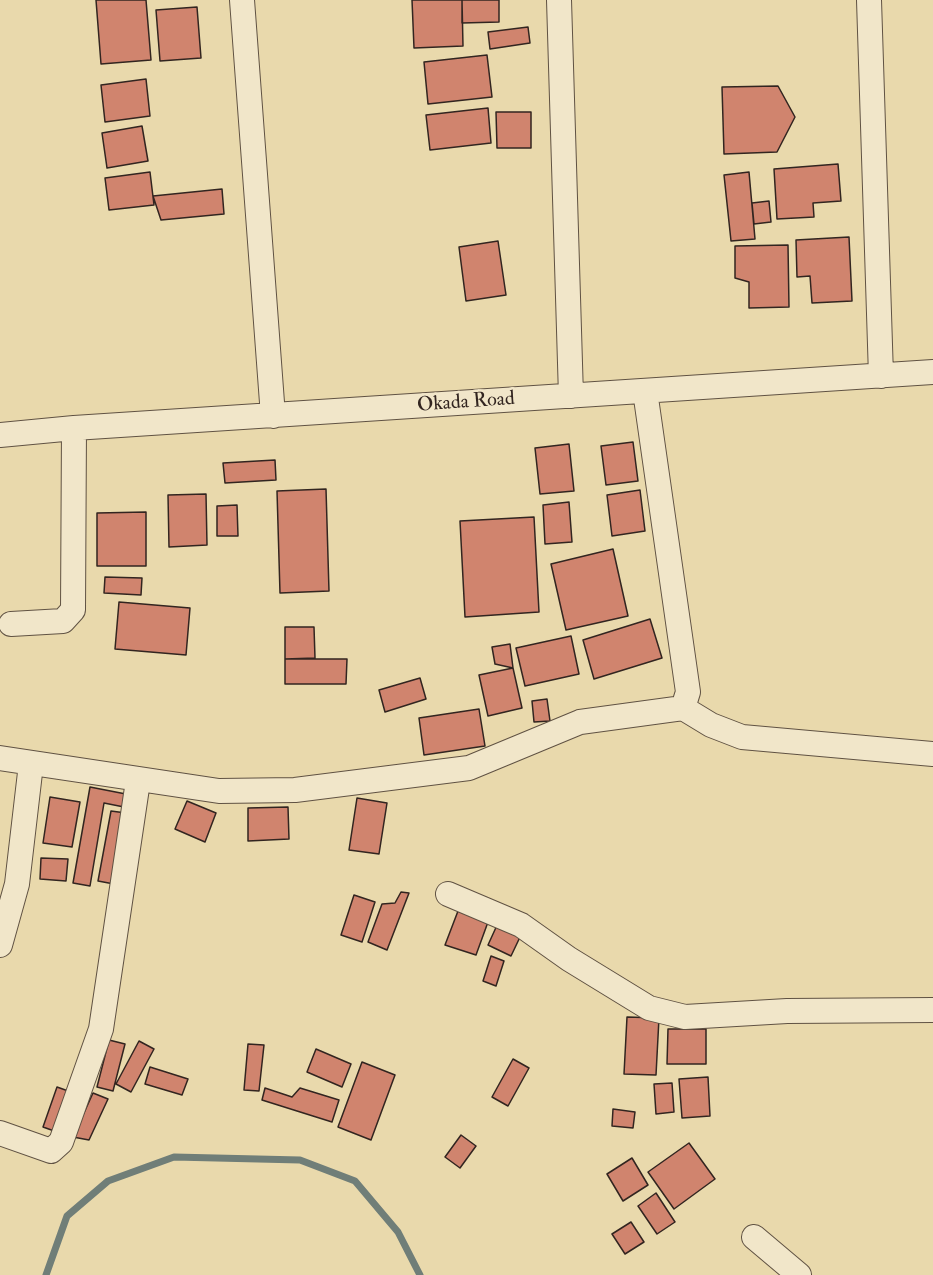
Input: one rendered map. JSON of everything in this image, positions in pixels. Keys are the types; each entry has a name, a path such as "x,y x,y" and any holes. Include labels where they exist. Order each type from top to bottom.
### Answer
{"street":[{"path":"242,0 273,417"},
{"path":"559,0 571,396"},
{"path":"869,0 881,376"},
{"name":"Okada Road","path":"0,435 74,428 273,417 933,372"},
{"path":"645,391 688,692 683,708"},
{"path":"11,624 63,621 73,610 74,428"},
{"path":"0,758 138,781 219,791 295,790 469,768 580,722 683,708 711,725 742,737 933,754"},
{"path":"0,945 17,884 31,764"},
{"path":"0,1133 51,1151 61,1142 101,1029 138,781"},
{"path":"448,894 521,925 569,959 649,1008 685,1017 787,1011 933,1010"},
{"path":"754,1237 799,1275"}],"building":[{"path":"96,0 146,0 151,60 101,64"},
{"path":"412,0 462,0 463,46 414,48"},
{"path":"462,0 499,0 499,22 462,23"},
{"path":"197,7 201,58 160,61 156,10"},
{"path":"528,27 530,43 490,49 488,32"},
{"path":"487,55 492,97 428,104 424,62"},
{"path":"146,79 150,116 105,122 101,85"},
{"path":"778,86 795,117 777,152 724,154 722,87"},
{"path":"488,108 491,143 430,150 426,115"},
{"path":"496,112 531,112 531,148 497,148"},
{"path":"142,126 148,161 107,168 102,133"},
{"path":"838,164 841,201 813,203 814,217 777,219 774,169"},
{"path":"150,172 154,205 109,210 105,178"},
{"path":"749,172 755,239 731,241 724,175"},
{"path":"222,189 224,214 161,220 153,196"},
{"path":"769,201 771,222 754,224 752,203"},
{"path":"849,237 852,301 812,303 810,276 797,277 796,240"},
{"path":"498,241 506,295 466,301 459,247"},
{"path":"788,245 789,307 749,308 749,282 735,278 735,246"},
{"path":"633,442 638,481 606,485 601,446"},
{"path":"569,444 574,491 540,494 535,448"},
{"path":"275,460 276,480 225,483 223,463"},
{"path":"326,489 329,591 280,593 277,491"},
{"path":"640,490 645,531 612,536 607,495"},
{"path":"206,494 207,545 169,547 168,495"},
{"path":"569,502 572,542 545,544 543,505"},
{"path":"237,505 238,536 217,536 217,506"},
{"path":"146,512 146,566 97,566 97,513"},
{"path":"534,517 539,612 465,617 460,521"},
{"path":"613,549 628,616 566,630 551,564"},
{"path":"105,577 142,578 141,595 104,593"},
{"path":"119,602 190,608 186,655 115,649"},
{"path":"650,619 662,658 594,679 583,640"},
{"path":"285,627 314,627 315,658 285,659"},
{"path":"571,636 579,674 525,686 516,648"},
{"path":"510,644 513,668 495,664 492,647"},
{"path":"285,659 347,659 346,684 285,684"},
{"path":"513,668 522,708 488,716 479,675"},
{"path":"420,678 426,699 385,712 379,690"},
{"path":"547,699 550,721 534,722 532,701"},
{"path":"479,709 485,746 424,755 419,718"},
{"path":"90,787 131,795 129,808 104,803 90,886 73,883"},
{"path":"50,797 80,802 72,847 43,843"},
{"path":"357,798 387,803 379,854 349,850"},
{"path":"187,801 216,813 205,842 175,829"},
{"path":"288,807 289,839 248,841 248,808"},
{"path":"111,811 126,813 114,884 98,881"},
{"path":"41,858 68,859 66,881 40,879"},
{"path":"401,892 409,893 387,950 368,942 382,904 395,903"},
{"path":"354,895 375,902 362,942 341,935"},
{"path":"458,911 488,922 476,955 445,945"},
{"path":"498,923 521,935 511,956 488,945"},
{"path":"491,956 504,961 496,986 483,981"},
{"path":"627,1017 659,1018 656,1075 624,1074"},
{"path":"668,1029 706,1029 706,1064 667,1064"},
{"path":"109,1040 125,1044 113,1091 97,1087"},
{"path":"139,1041 154,1049 131,1092 116,1084"},
{"path":"248,1044 264,1045 259,1091 244,1090"},
{"path":"316,1049 351,1064 342,1087 307,1072"},
{"path":"513,1059 529,1068 508,1106 492,1097"},
{"path":"362,1062 395,1075 371,1140 338,1127"},
{"path":"150,1067 188,1079 182,1095 145,1084"},
{"path":"708,1077 710,1116 682,1118 679,1079"},
{"path":"672,1083 674,1112 656,1114 654,1084"},
{"path":"57,1087 71,1092 57,1132 43,1127"},
{"path":"265,1088 292,1097 300,1088 339,1100 332,1122 262,1100"},
{"path":"93,1093 108,1099 89,1140 73,1137"},
{"path":"613,1109 635,1112 633,1128 612,1126"},
{"path":"461,1135 476,1146 460,1168 445,1157"},
{"path":"689,1143 715,1179 674,1209 648,1172"},
{"path":"632,1158 648,1185 623,1201 607,1174"},
{"path":"656,1193 675,1222 657,1234 638,1206"},
{"path":"631,1222 644,1242 625,1254 612,1234"}],"waterway":[{"path":"46,1275 67,1216 108,1181 174,1157 300,1160 355,1181 398,1232 420,1275"}]}
